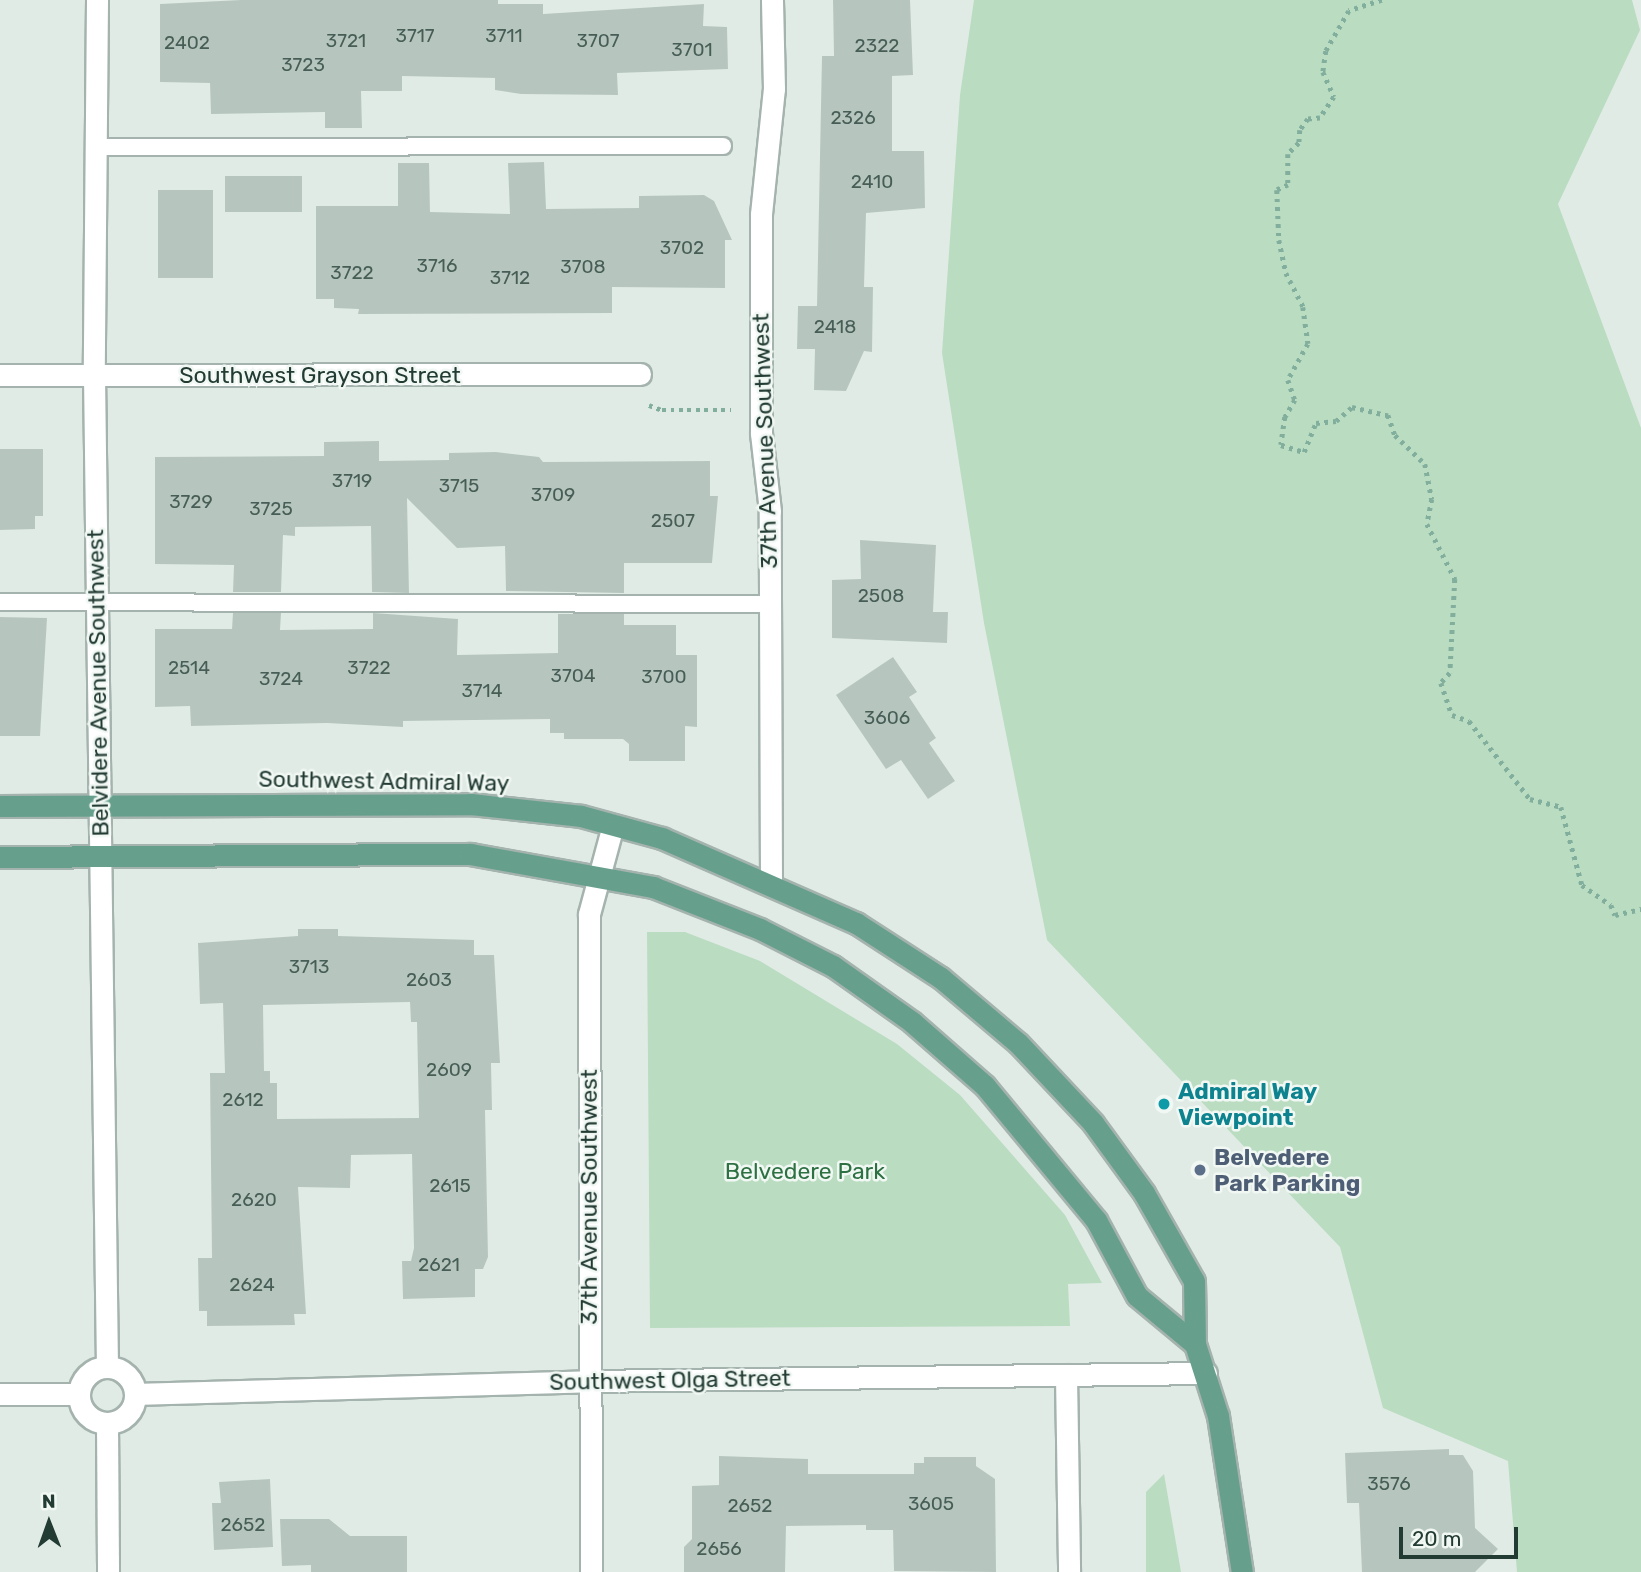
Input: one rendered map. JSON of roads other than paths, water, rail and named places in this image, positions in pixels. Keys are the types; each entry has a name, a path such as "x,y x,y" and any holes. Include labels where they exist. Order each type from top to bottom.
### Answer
{"main road":[{"name":"Southwest Admiral Way","path":"0,806 471,804 613,825 662,838 771,882 856,923 941,978 1018,1043 1093,1124 1144,1193 1194,1281 1195,1344 1206,1373 1242,1572"},
{"name":"Southwest Admiral Way","path":"0,857 470,854 600,874 653,887 760,929 833,966 912,1022 985,1086 1049,1157 1096,1220 1137,1296 1195,1344"}],"street":[{"name":"Belvidere Avenue Southwest","path":"97,0 94,375 107,1367"},
{"name":"37th Avenue Southwest","path":"771,882 770,512 761,433 761,214 774,89 772,0"},
{"name":"Southwest Grayson Street","path":"0,375 640,374"},
{"name":"37th Avenue Southwest","path":"591,1572 588,1381 589,914 613,825"},
{"path":"107,1367 127,1376 135,1394 126,1416 107,1423 86,1415 78,1394 87,1374 107,1367"},
{"name":"Southwest Olga Street","path":"135,1394 588,1381 1206,1373"},
{"path":"1066,1375 1069,1572"},
{"path":"0,1394 78,1394"},
{"path":"107,1423 108,1572"}],"lane":[{"path":"95,147 723,146"},
{"path":"0,602 770,604"}],"place":[{"name":"Admiral Way Viewpoint","path":"1164,1104"},
{"name":"Belvedere Park Parking","path":"1200,1170"}],"park label":[{"name":"Belvedere Park","path":"805,1171"}]}
